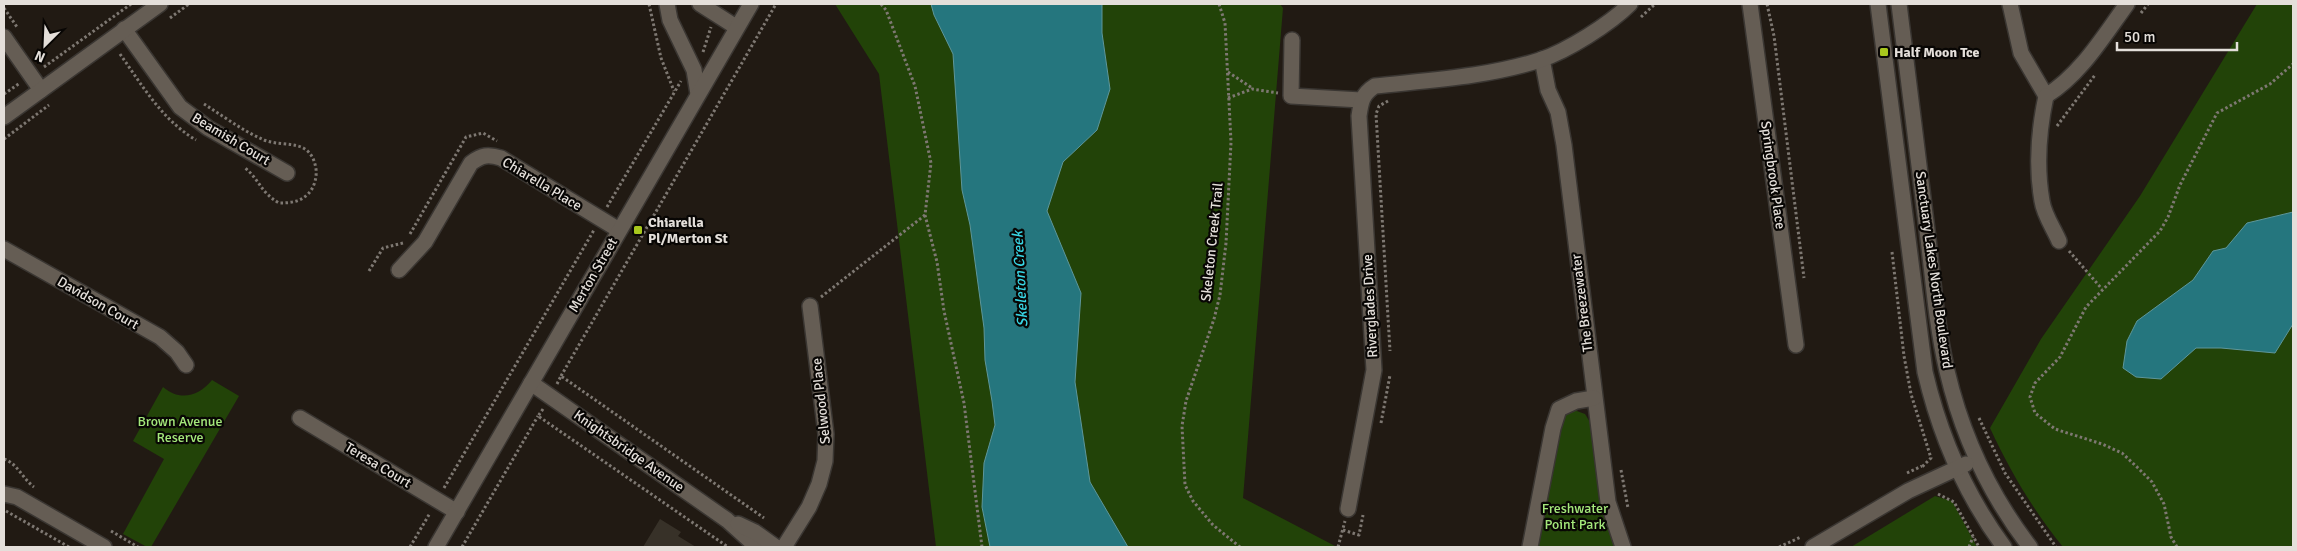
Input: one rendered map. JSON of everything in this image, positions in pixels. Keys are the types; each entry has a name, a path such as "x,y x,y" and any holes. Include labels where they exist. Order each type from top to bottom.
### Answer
{"street":[{"path":"4,117 160,4"},
{"path":"666,4 670,20 693,67 698,94"},
{"path":"700,4 736,27"},
{"name":"Merton Street","path":"436,547 751,4"},
{"path":"1292,40 1291,96 1361,100 1366,92 1375,86 1496,71 1542,59 1579,40 1617,17 1630,4"},
{"name":"Springbrook Place","path":"1750,4 1796,346"},
{"name":"Sanctuary Lakes North Boulevard","path":"1878,4 1925,372 1934,410 1956,468 1988,524 2004,547"},
{"name":"Sanctuary Lakes North Boulevard","path":"1899,4 1940,336 1947,370 1959,416 1976,458 2016,529 2030,547"},
{"path":"2010,4 2020,53 2046,96 2041,118 2040,137 2042,203 2059,241"},
{"path":"2046,96 2062,86 2077,71 2127,4"},
{"name":"Beamish Court","path":"124,29 180,107 208,128 287,174"},
{"path":"4,36 41,90"},
{"name":"The Breezewater","path":"1542,59 1548,90 1558,112 1564,145 1608,502 1623,547"},
{"name":"Riverglades Drive","path":"1348,509 1374,370 1359,116 1361,100"},
{"name":"Chiarella Place","path":"399,270 424,242 471,163 479,157 489,154 501,158 619,230"},
{"name":"Davidson Court","path":"4,248 160,337 177,352 186,365"},
{"name":"Selwood Place","path":"777,547 791,538 799,521 809,507 819,484 826,448 810,306"},
{"name":"Knightsbridge Avenue","path":"532,383 727,520 757,547"},
{"path":"1530,547 1553,428 1559,409 1576,401 1594,398"},
{"name":"Teresa Court","path":"300,418 457,512"},
{"path":"1813,547 1908,491 1976,458"},
{"path":"4,494 17,497 104,547"},
{"name":"Knightsbridge Avenue","path":"727,520 756,532 777,547"}],"path":[{"path":"4,94 32,76 130,4"},
{"path":"649,4 662,58 674,91"},
{"path":"561,376 776,4"},
{"path":"881,4 886,10 915,86 930,163 925,215 937,262 944,310 964,403 982,547"},
{"name":"Skeleton Creek Trail","path":"1219,4 1225,23 1231,142 1220,295 1214,319 1186,401 1182,426 1185,484 1193,501 1213,525 1240,547"},
{"path":"1638,20 1655,4"},
{"path":"1767,4 1773,29 1805,285"},
{"path":"410,547 674,91 705,48 709,31 717,15"},
{"path":"2177,547 2171,537 2164,504 2152,482 2122,453 2102,444 2055,429 2049,425 2035,413 2030,396 2035,383 2060,357 2086,307 2160,231 2168,217 2180,184 2217,113 2270,84 2293,64"},
{"path":"1228,72 1252,89 1291,96"},
{"path":"1228,98 1252,89"},
{"path":"1390,354 1376,114 1379,106 1387,101 1395,100"},
{"path":"370,271 383,248 405,242 466,137 484,133 500,142"},
{"path":"600,200 609,204"},
{"path":"810,306 925,215"},
{"path":"2059,241 2082,264 2102,289"},
{"path":"1380,431 1390,372"},
{"path":"462,547 538,416"},
{"path":"1978,416 2005,473 2056,547"},
{"path":"4,459 17,467 24,478 40,491"},
{"path":"4,509 69,547"},
{"path":"1338,547 1348,509"},
{"path":"1343,530 1359,535 1365,509"},
{"path":"106,528 138,547"},
{"path":"1968,547 1973,536 1979,547"}],"green space":[{"path":"835,4 1280,4 1283,8 1243,498 1337,547 936,547 879,74"},
{"path":"2257,4 2293,4 2293,547 2063,547 2023,490 1990,428 2041,339 2140,196"},
{"name":"Brown Avenue Reserve","path":"212,380 239,396 151,547 147,547 123,534 164,459 133,441 163,387 169,392 183,396 201,390"},
{"name":"Freshwater Point Park","path":"1574,410 1585,414 1593,427 1618,547 1538,547 1561,419 1565,413"},
{"path":"1935,496 1952,501 1977,547 1851,547"}],"water":[{"name":"Skeleton Creek","path":"931,4 1102,4 1102,33 1110,89 1097,130 1063,162 1047,211 1081,293 1075,382 1090,482 1128,547 990,547 982,507 984,463 995,425 985,360 984,328 970,225 962,190 953,54 934,15"},
{"path":"2293,212 2293,324 2275,353 2221,348 2196,348 2161,379 2136,377 2123,368 2127,341 2137,321 2193,280 2213,251 2226,248 2247,223"}],"building":[{"path":"660,519 681,532 678,536 696,547 643,547"}],"place":[{"name":"Half Moon Tce","path":"1884,52"},
{"name":"Chiarella Pl/Merton St","path":"638,230"}]}
